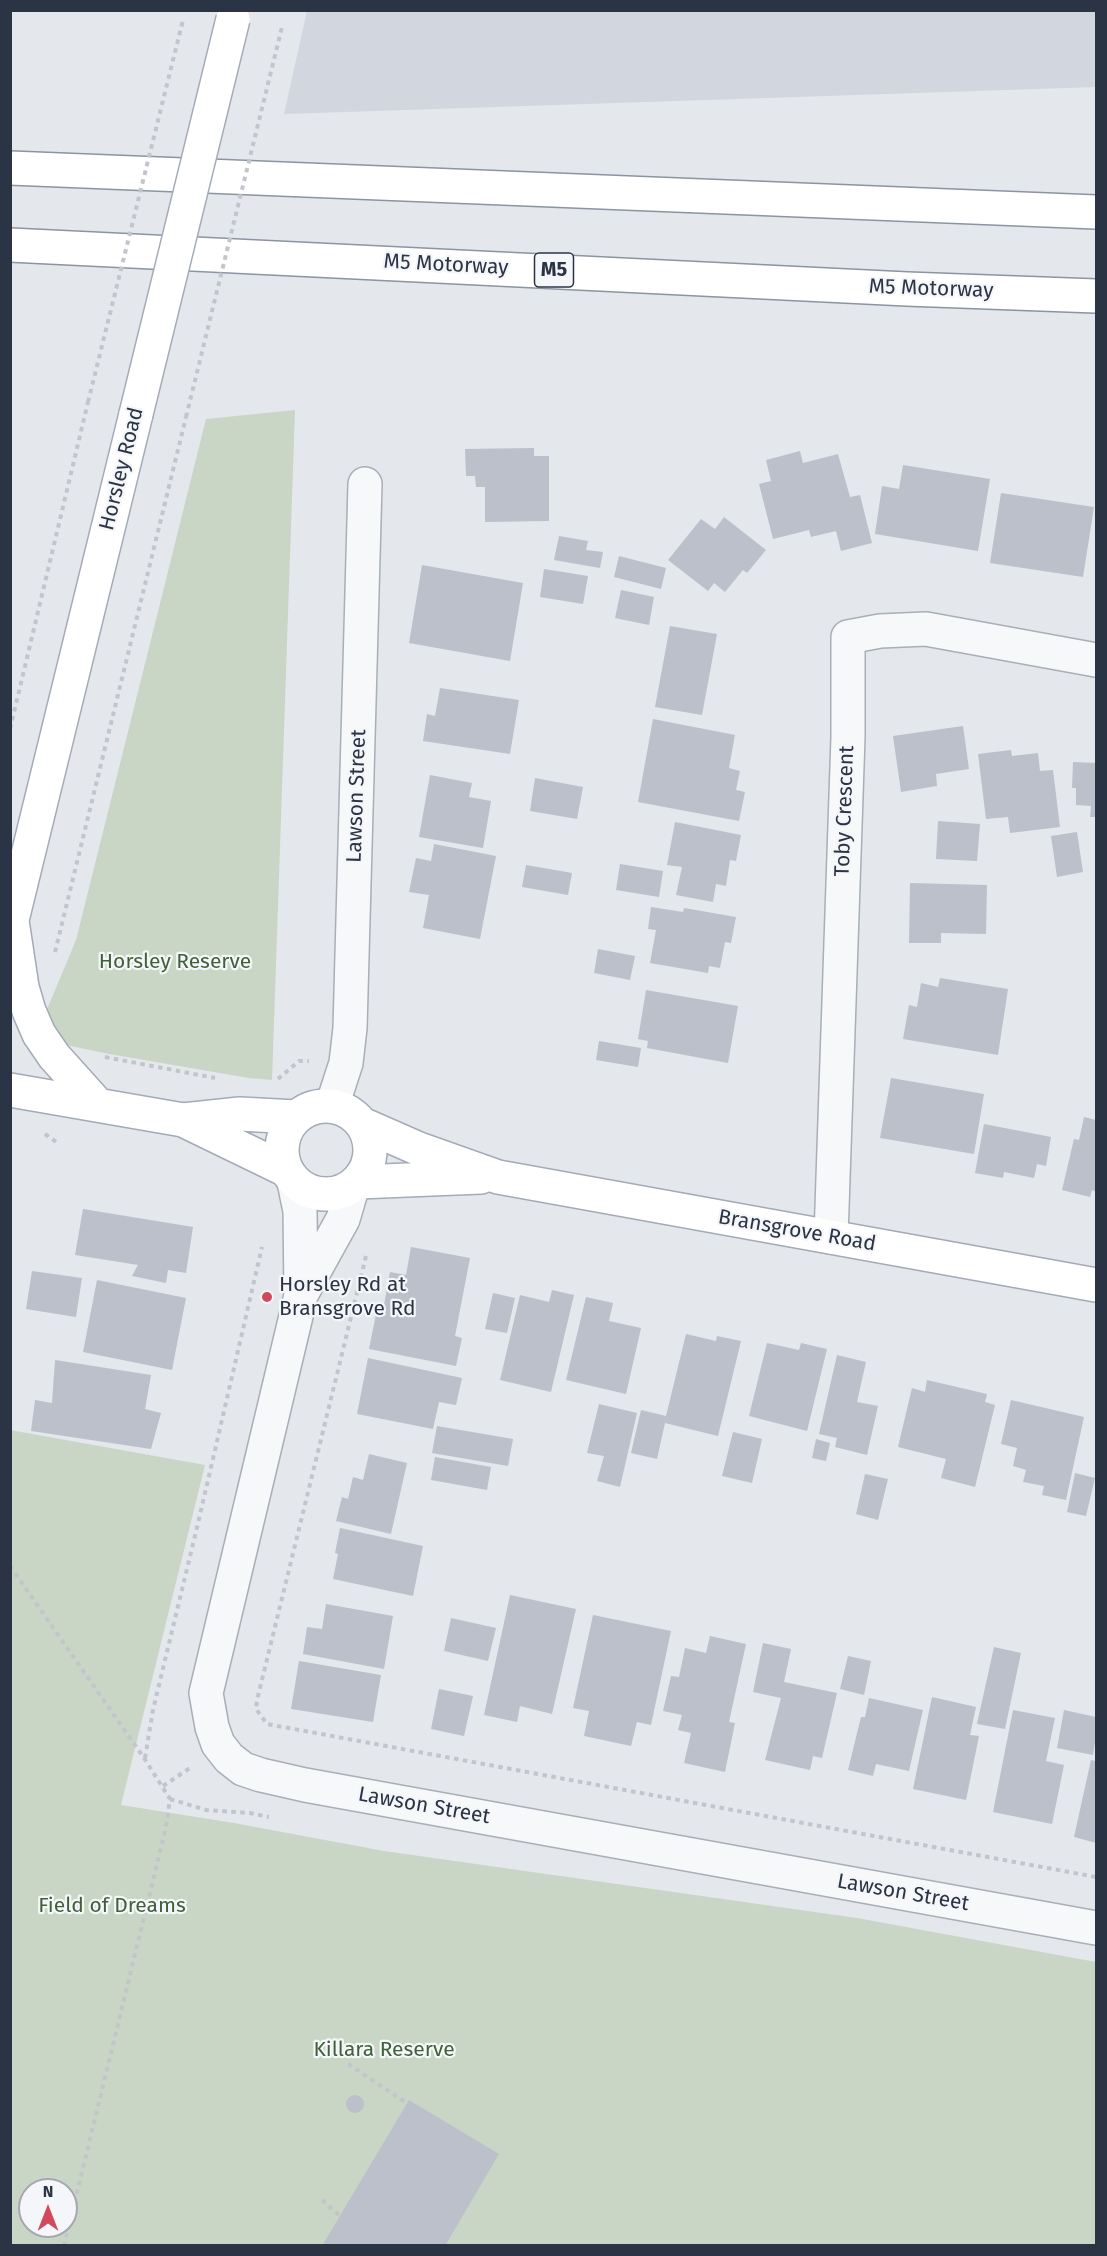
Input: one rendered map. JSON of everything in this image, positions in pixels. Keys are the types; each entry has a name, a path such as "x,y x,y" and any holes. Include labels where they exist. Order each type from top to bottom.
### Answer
{"main road":[{"name":"Horsley Road","path":"11,924 234,15"},
{"path":"10,168 1096,212"},
{"name":"M5 Motorway","path":"10,245 906,289 1096,296"},
{"path":"11,924 22,987 39,1034 54,1056 98,1106"},
{"path":"10,1090 183,1120 240,1114 296,1117"},
{"path":"183,1120 290,1176 306,1190 320,1194 334,1194 355,1183 366,1170 370,1157 370,1146 368,1134 362,1124 344,1109 332,1106 309,1109 296,1117 287,1128 282,1141 282,1156 290,1176"},
{"name":"Bransgrove Road","path":"362,1124 418,1149 498,1177 1096,1285"},
{"name":"Bransgrove Road","path":"355,1183 498,1177"}],"street":[{"name":"Lawson Street","path":"332,1106 346,1063 350,1028 365,483"},
{"name":"Toby Crescent","path":"831,1237 848,749 848,637 880,631 926,629 1096,660"},
{"name":"Lawson Street","path":"290,1176 300,1211 301,1295 207,1685 207,1710 212,1727 218,1744 229,1758 243,1769 305,1785 1096,1928"},
{"name":"Lawson Street","path":"301,1295 343,1219 355,1183"}],"path":[{"path":"10,729 183,20"},
{"path":"53,959 282,27"},
{"path":"99,1054 123,1061 245,1084 240,1114"},
{"path":"275,1081 299,1061 346,1063"},
{"path":"144,1758 153,1710 200,1519 263,1244"},
{"path":"366,1254 257,1700 256,1708 267,1724 1096,1877"},
{"path":"10,1566 170,1799 166,1827 64,2246"},
{"path":"170,1799 206,1810 250,1813 279,1819"},
{"path":"348,2064 407,2103"},
{"path":"322,2200 340,2216"}],"shaded area":[{"path":"307,11 1096,11 1096,87 284,114"}],"green space":[{"name":"Horsley Reserve","path":"295,410 272,1080 109,1054 47,1041 40,1026 76,940 206,419"},
{"name":"Killara Reserve","path":"10,1430 205,1465 121,1805 384,1851 857,1918 1096,1962 1096,2245 11,2245"}],"building":[{"path":"534,448 534,456 549,456 549,521 485,522 485,487 476,487 475,476 466,476 465,449"},
{"path":"800,451 803,463 838,454 850,497 860,495 872,543 841,551 836,531 811,537 809,530 773,539 759,484 771,481 766,460"},
{"path":"903,465 990,479 978,551 875,534 882,486 899,489"},
{"path":"1001,493 1094,507 1083,577 990,563"},
{"path":"724,517 766,550 747,573 743,570 725,592 714,583 708,591 668,560 701,519 715,529"},
{"path":"559,536 588,541 586,550 603,552 600,568 554,560"},
{"path":"619,556 666,568 661,589 614,577"},
{"path":"422,565 523,583 510,661 409,643"},
{"path":"544,569 588,576 583,604 540,597"},
{"path":"621,590 654,597 649,625 615,618"},
{"path":"670,626 717,634 702,715 655,707"},
{"path":"440,688 519,700 510,754 423,741 427,714 435,716"},
{"path":"653,719 735,735 729,768 740,771 736,790 745,792 739,821 638,802"},
{"path":"963,726 969,769 936,774 937,786 901,792 893,736"},
{"path":"1011,750 1012,756 1038,753 1040,771 1053,770 1060,827 1010,833 1008,817 986,819 978,754"},
{"path":"1073,762 1096,763 1096,817 1090,817 1091,806 1076,805 1076,788 1072,788"},
{"path":"430,775 472,783 469,797 491,801 483,848 419,837"},
{"path":"535,778 583,787 577,819 530,811"},
{"path":"938,821 980,824 977,861 936,859"},
{"path":"675,822 741,835 736,861 730,860 726,886 716,884 713,902 676,895 682,867 667,865"},
{"path":"1077,832 1083,872 1057,877 1051,836"},
{"path":"434,844 496,856 480,939 423,928 429,895 409,892 416,858 431,861"},
{"path":"620,864 663,871 659,897 616,890"},
{"path":"526,865 572,873 568,895 522,887"},
{"path":"910,883 987,885 986,934 941,933 941,943 909,943"},
{"path":"651,907 683,912 684,908 736,917 731,943 725,942 720,968 709,966 708,973 650,963 656,930 648,929"},
{"path":"598,949 635,956 630,980 594,973"},
{"path":"940,978 1008,989 998,1055 903,1039 909,1005 917,1007 921,983 938,987"},
{"path":"646,990 738,1006 728,1063 647,1048 648,1041 638,1039"},
{"path":"599,1041 641,1048 638,1067 596,1060"},
{"path":"891,1078 984,1094 974,1154 880,1138"},
{"path":"1084,1117 1096,1120 1096,1192 1092,1190 1090,1197 1062,1190 1074,1139 1079,1140"},
{"path":"984,1124 1051,1137 1046,1166 1037,1164 1034,1178 1004,1172 1003,1178 975,1173"},
{"path":"83,1209 193,1227 186,1273 168,1270 166,1283 132,1276 138,1265 75,1255"},
{"path":"411,1247 470,1258 455,1336 462,1338 456,1366 369,1349 378,1304 384,1305 390,1272 406,1275"},
{"path":"32,1271 82,1278 76,1317 26,1309"},
{"path":"97,1280 186,1298 172,1370 83,1352"},
{"path":"552,1290 574,1295 551,1392 500,1380 520,1295 549,1302"},
{"path":"493,1293 515,1298 507,1333 485,1329"},
{"path":"586,1297 613,1303 609,1321 641,1328 626,1394 566,1380"},
{"path":"686,1334 716,1341 717,1336 741,1341 718,1436 665,1423 657,1459 631,1453 641,1410 666,1416"},
{"path":"767,1343 799,1350 801,1343 827,1349 807,1431 749,1416"},
{"path":"837,1355 866,1362 857,1402 878,1406 867,1455 835,1447 837,1438 819,1434"},
{"path":"368,1358 462,1378 456,1405 439,1402 433,1429 357,1414"},
{"path":"55,1360 151,1375 145,1409 161,1413 151,1449 31,1431 35,1400 52,1403"},
{"path":"927,1380 987,1394 985,1402 995,1405 975,1487 941,1478 946,1459 898,1447 912,1388 925,1392"},
{"path":"1011,1400 1084,1417 1066,1500 1042,1495 1044,1486 1023,1482 1026,1470 1013,1466 1017,1448 1001,1444"},
{"path":"599,1404 637,1413 620,1487 597,1481 604,1456 587,1453"},
{"path":"437,1426 513,1439 508,1466 432,1453"},
{"path":"733,1432 762,1439 752,1483 722,1476"},
{"path":"816,1439 830,1443 826,1461 812,1458"},
{"path":"369,1454 407,1463 391,1534 336,1521 342,1497 348,1499 353,1477 363,1480"},
{"path":"435,1457 491,1467 487,1490 431,1480"},
{"path":"1075,1473 1095,1478 1086,1516 1067,1512"},
{"path":"865,1474 888,1479 878,1520 856,1514"},
{"path":"340,1528 423,1546 413,1596 333,1579"},
{"path":"510,1595 576,1609 552,1714 520,1706 517,1722 484,1715"},
{"path":"326,1604 393,1616 384,1669 303,1654 307,1627 322,1629"},
{"path":"593,1615 671,1631 651,1725 637,1722 631,1746 584,1736 589,1711 573,1708"},
{"path":"451,1618 496,1628 488,1661 444,1651"},
{"path":"710,1636 746,1644 729,1722 735,1723 725,1772 684,1763 691,1733 678,1730 682,1715 663,1711 671,1676 679,1677 685,1648 706,1653"},
{"path":"763,1643 791,1649 784,1682 837,1693 822,1758 813,1756 810,1770 765,1760 781,1698 753,1692"},
{"path":"994,1647 1021,1653 1005,1729 977,1724"},
{"path":"848,1656 871,1661 864,1695 840,1689"},
{"path":"299,1661 381,1675 373,1722 291,1709"},
{"path":"439,1689 473,1696 464,1736 431,1729"},
{"path":"932,1697 976,1707 970,1735 979,1736 966,1800 913,1789"},
{"path":"869,1698 923,1710 909,1771 876,1764 873,1776 848,1770 861,1717 865,1717"},
{"path":"1013,1710 1055,1718 1046,1761 1064,1765 1052,1824 993,1812"},
{"path":"1064,1710 1096,1717 1093,1755 1057,1748"},
{"path":"1091,1760 1096,1761 1096,1843 1074,1837"},
{"path":"351,2095 359,2095 364,2100 362,2111 351,2113 346,2108 346,2100"},
{"path":"409,2100 499,2154 445,2246 322,2246"}],"place":[{"name":"Horsley Rd at Bransgrove Rd","path":"267,1297"}],"park label":[{"name":"Field of Dreams","path":"112,1906"}]}
